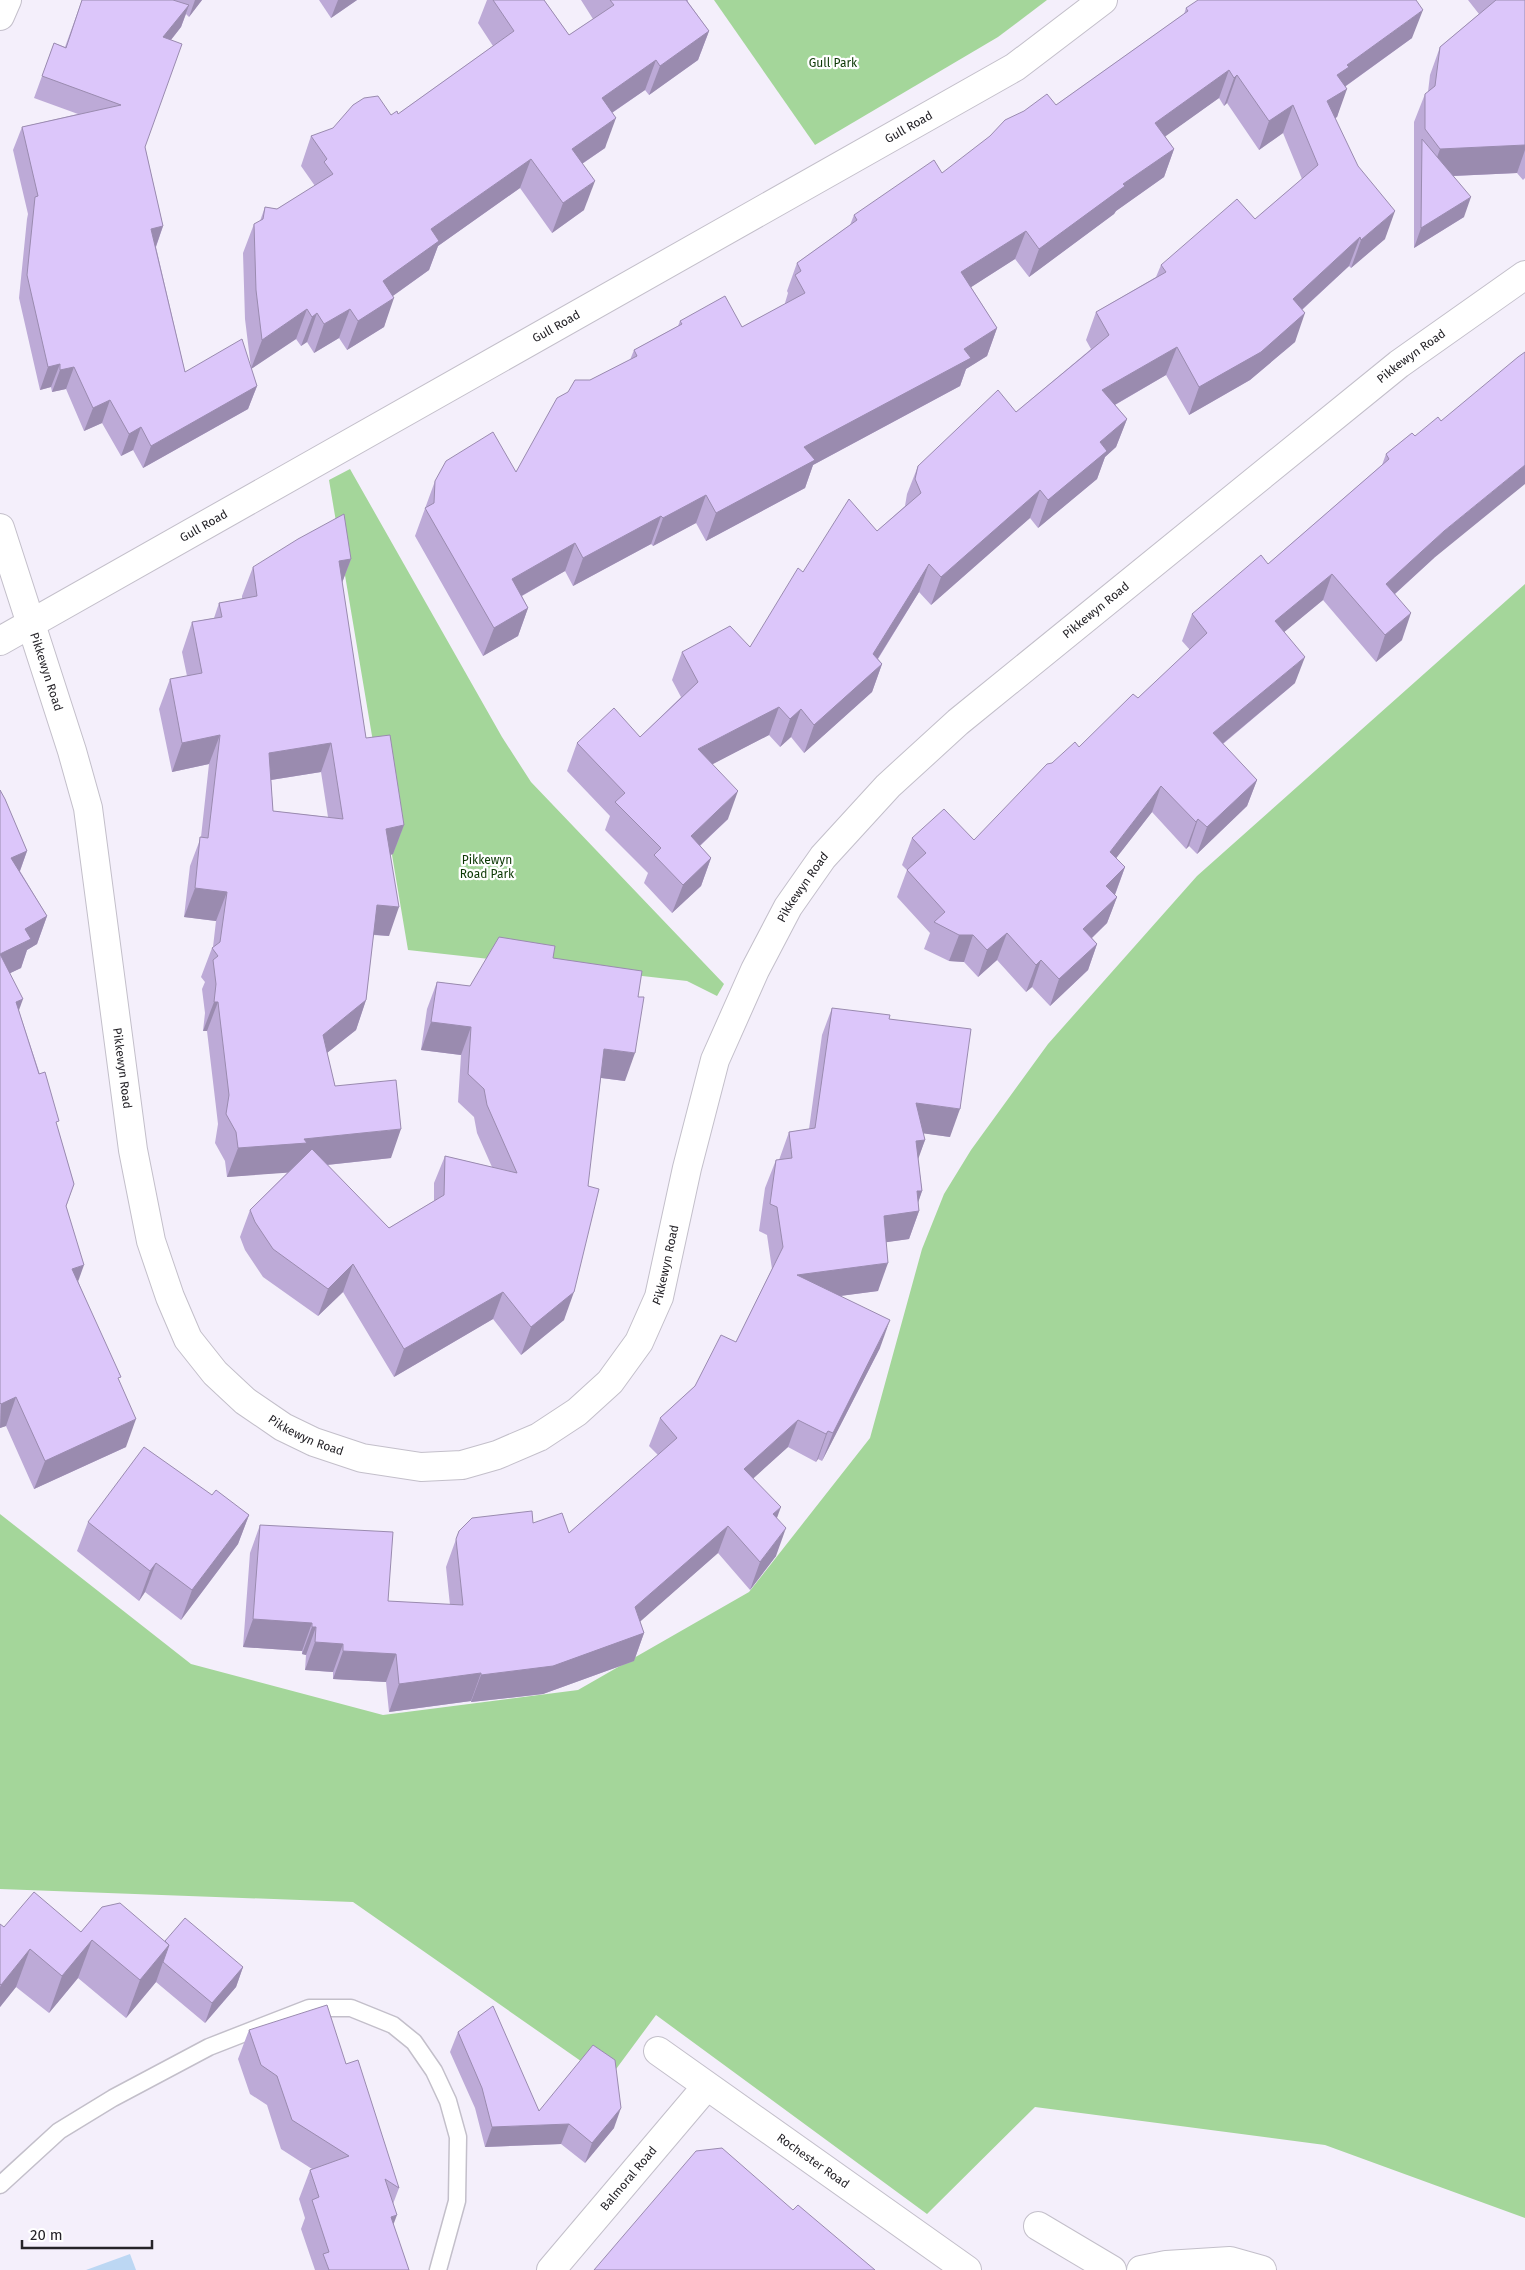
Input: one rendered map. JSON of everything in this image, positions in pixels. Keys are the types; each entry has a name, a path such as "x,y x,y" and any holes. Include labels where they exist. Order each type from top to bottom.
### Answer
{"street":[{"path":"0,16 6,0"},
{"name":"Gull Road","path":"0,641 1015,67 1103,0"},
{"name":"Pikkewyn Road","path":"0,528 32,623 88,808 133,1150 151,1241 170,1297 188,1339 215,1373 245,1401 283,1426 314,1442 362,1458 392,1463 421,1467 462,1465 497,1455 538,1437 577,1412 610,1382 639,1342 659,1297 687,1168 715,1060 755,970 788,907 823,857 888,786 958,722 1399,364 1525,275"},
{"name":"Rochester Road","path":"658,2052 967,2270"},
{"name":"Balmoral Road","path":"551,2270 706,2087"},
{"path":"1038,2226 1112,2270"},
{"path":"1141,2270 1166,2265 1230,2261 1262,2270"}],"lane":[{"path":"0,2185 59,2131 113,2098 209,2047 309,2008 351,2008 393,2025 414,2042 434,2071 448,2102 458,2138 457,2201 438,2270"}],"green space":[{"name":"Gull Park","path":"714,0 1047,0 998,37 815,145"},
{"name":"Pikkewyn Road Park","path":"350,469 502,737 531,782 724,984 717,996 687,981 408,950 329,480"},
{"path":"1525,584 1525,2218 1325,2145 1035,2107 927,2214 656,2015 608,2080 353,1902 0,1889 0,1514 191,1664 383,1715 578,1690 749,1592 870,1438 922,1249 944,1194 971,1150 1048,1044 1197,876"}],"water":[{"path":"130,2254 136,2270 86,2270"}],"building":[{"path":"82,0 173,0 189,5 163,37 182,44 145,147 163,226 151,229 185,372 242,339 257,386 151,446 141,427 129,434 110,400 93,408 74,367 60,370 60,364 48,367 27,275 35,197 38,196 22,127 121,105 42,76 54,43 66,48"},
{"path":"493,0 544,0 569,35 614,5 610,0 686,0 709,31 660,66 656,60 602,98 616,118 572,149 595,181 563,203 531,159 431,229 439,241 383,281 394,298 358,321 350,309 324,324 317,313 312,317 307,309 262,340 256,290 254,224 263,219 265,207 277,209 333,174 324,162 327,159 311,136 333,128 353,105 364,98 378,96 391,115 397,111 398,114 514,31"},
{"path":"1198,0 1416,0 1423,10 1347,65 1349,67 1337,75 1347,89 1327,101 1358,166 1395,211 1361,240 1360,237 1293,299 1305,313 1261,352 1199,387 1177,347 1102,390 1127,419 1100,442 1107,451 1048,500 1040,490 941,577 929,564 873,654 882,664 814,725 801,709 790,719 779,707 698,749 738,791 691,836 711,858 683,885 654,855 661,848 615,802 625,793 577,743 614,708 640,737 698,682 682,652 730,626 750,647 798,568 803,572 849,499 877,531 921,493 915,479 918,466 998,390 1016,412 1109,335 1096,312 1166,272 1161,265 1237,199 1255,219 1318,165 1293,105 1269,121 1237,75 1234,78 1229,70 1155,123 1174,149 1123,184 1125,186 1039,249 1026,231 961,272 997,328 964,349 971,358 804,447 815,460 716,513 706,495 663,518 661,516 583,558 575,543 512,579 528,608 494,628 425,508 434,503 435,481 446,461 493,432 516,472 557,398 568,392 575,380 590,380 637,356 634,350 682,324 680,321 725,296 742,327 805,293 795,275 801,271 797,263 857,220 854,215 934,160 942,173 990,136 1005,120 1024,111 1047,94 1056,105 1188,11 1186,8"},
{"path":"1496,0 1525,0 1525,145 1440,149 1425,129 1425,94 1435,86 1440,47"},
{"path":"1422,139 1471,197 1421,228"},
{"path":"1525,352 1525,465 1444,531 1386,584 1411,613 1385,635 1332,574 1275,621 1305,657 1213,733 1257,780 1207,827 1198,819 1196,822 1161,786 1110,852 1125,867 1106,886 1117,897 1083,929 1097,944 1059,979 1041,960 1036,965 1007,933 987,950 973,935 959,935 934,922 945,912 907,870 926,853 912,838 944,809 974,840 1047,764 1052,763 1075,742 1079,747 1133,694 1138,698 1207,633 1192,614 1261,555 1268,564 1389,459 1386,454 1412,433 1415,436 1438,417 1441,421"},
{"path":"344,514 351,559 339,561 366,738 390,735 404,825 386,829 399,907 377,905 366,1000 323,1035 335,1086 396,1080 401,1129 304,1139 307,1143 238,1148 236,1132 226,1114 229,1095 218,1002 214,1002 216,984 213,960 218,956 212,948 220,942 227,892 195,888 200,837 208,838 220,735 182,743 170,679 202,673 192,622 222,617 219,603 257,596 253,567 298,539","holes":["331,743 343,819 273,811 269,753"]},
{"path":"0,790 27,851 11,858 47,916 25,929 31,939 0,954"},
{"path":"499,937 555,946 553,958 642,971 638,997 644,997 635,1053 604,1049 588,1186 599,1189 574,1292 531,1327 503,1292 404,1349 353,1264 328,1289 273,1249 255,1222 250,1210 312,1149 389,1228 444,1195 445,1156 517,1173 487,1105 484,1089 468,1074 471,1027 431,1022 437,982 470,986"},
{"path":"0,954 23,999 16,1002 39,1074 45,1072 59,1121 56,1122 74,1184 66,1206 84,1265 72,1269 121,1377 118,1378 136,1419 45,1461 16,1397 0,1403"},
{"path":"832,1008 890,1015 889,1019 971,1029 960,1109 916,1103 925,1140 916,1141 922,1191 917,1191 919,1211 884,1216 888,1263 797,1275 890,1320 833,1433 828,1431 826,1434 798,1420 744,1469 781,1507 773,1514 786,1528 760,1562 728,1526 635,1607 644,1633 553,1666 481,1675 481,1673 399,1684 396,1654 343,1651 343,1644 315,1642 316,1627 312,1627 312,1623 253,1619 260,1525 393,1532 388,1601 463,1605 456,1539 459,1531 472,1518 532,1511 533,1523 562,1513 569,1533 677,1438 660,1418 695,1386 721,1335 736,1342 783,1247 777,1207 770,1204 776,1160 792,1158 789,1132 815,1128"},
{"path":"144,1447 212,1495 216,1490 249,1515 192,1590 156,1563 150,1571 88,1522"},
{"path":"34,1892 81,1932 102,1907 120,1903 169,1945 140,1980 92,1940 62,1976 30,1949 1,1985 0,1924 4,1927"},
{"path":"185,1918 243,1967 212,2003 163,1962 169,1945 165,1941"},
{"path":"327,2005 346,2064 358,2060 399,2188 385,2179 397,2215 391,2217 409,2270 329,2270 323,2254 329,2252 312,2200 319,2197 310,2170 349,2156 292,2120 277,2076 261,2065 249,2030"},
{"path":"493,2006 539,2111 593,2045 615,2060 621,2108 592,2143 569,2124 492,2127 482,2088 458,2032"},
{"path":"722,2148 793,2210 798,2205 875,2270 594,2270 696,2151"}]}
